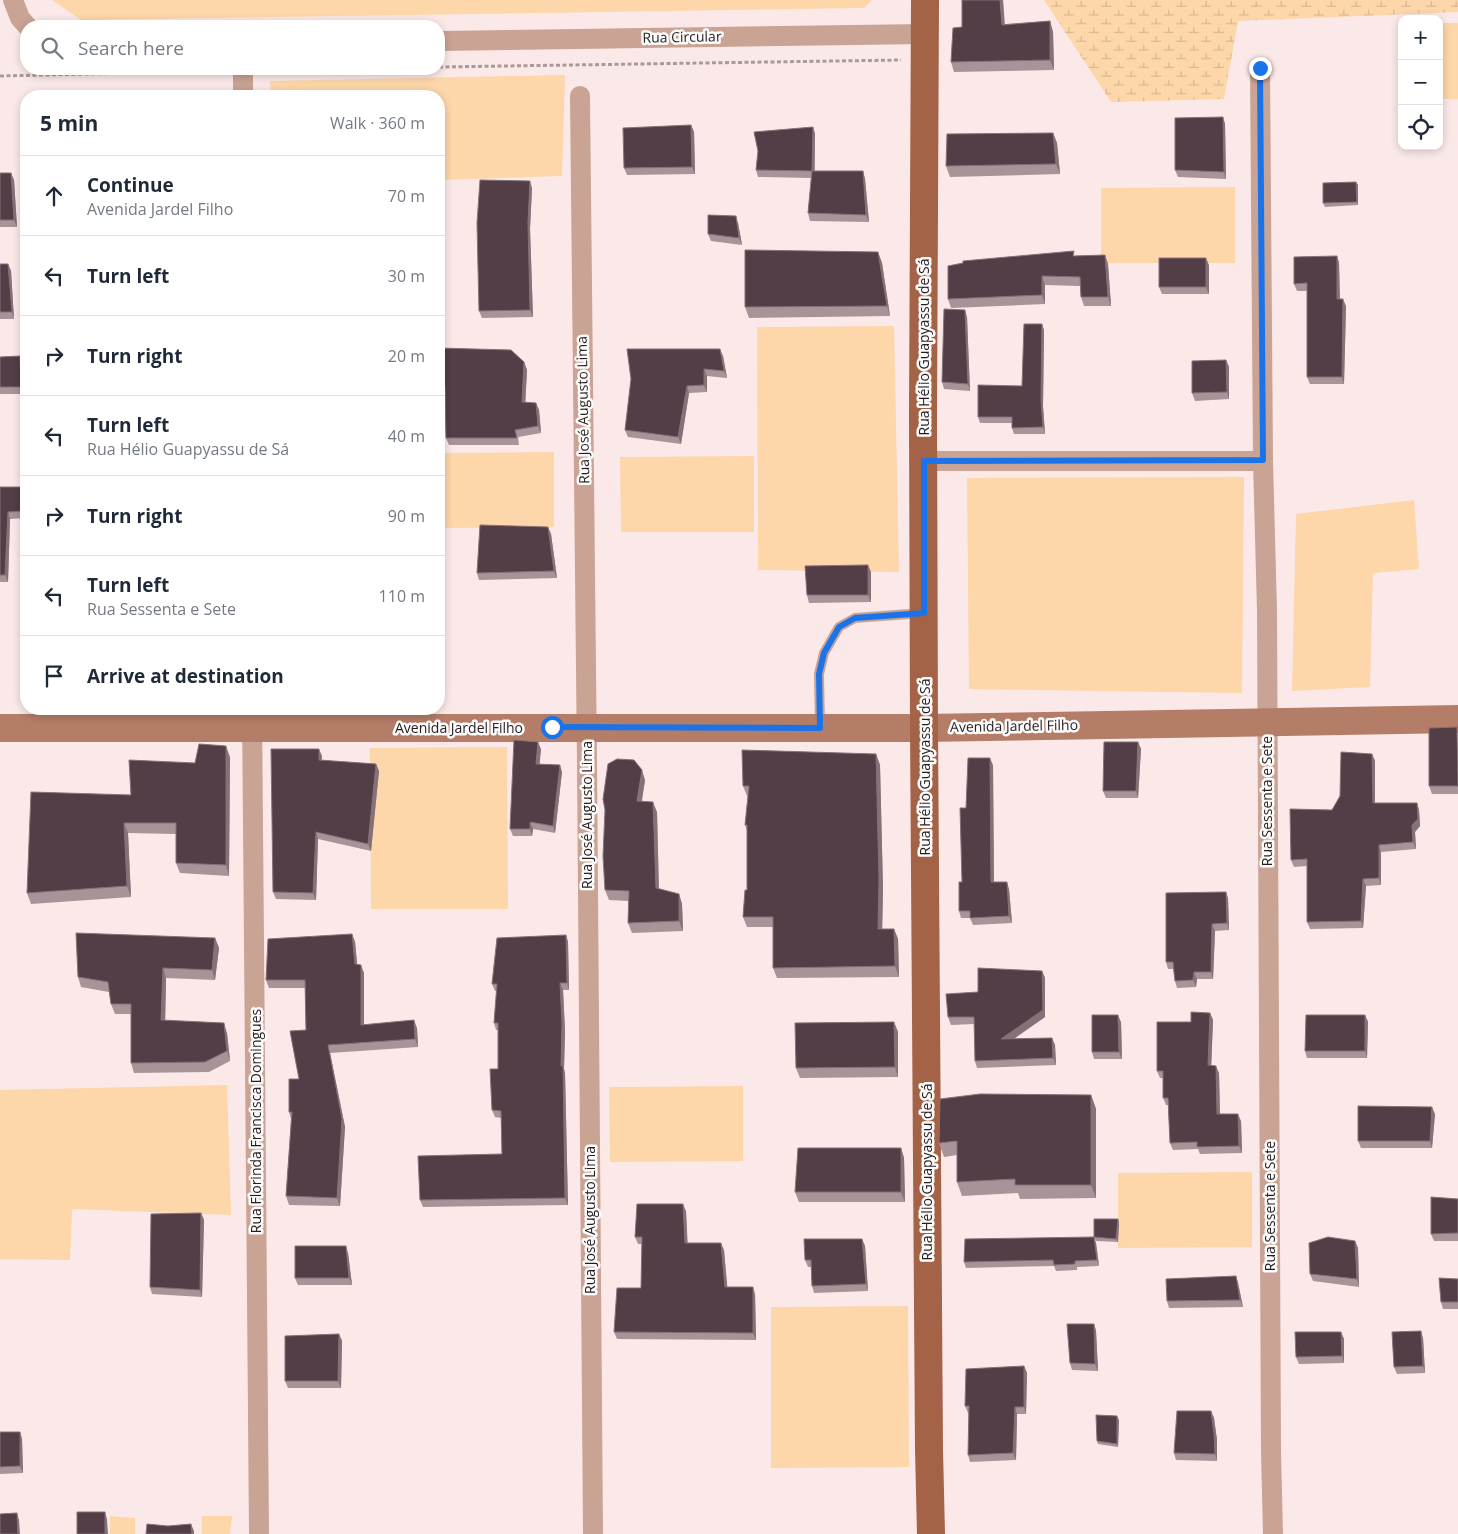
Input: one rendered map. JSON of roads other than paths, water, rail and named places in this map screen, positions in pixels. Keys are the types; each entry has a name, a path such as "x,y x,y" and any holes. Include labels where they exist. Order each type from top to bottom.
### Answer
{"main road":[{"name":"Rua Hélio Guapyassu de Sá","path":"926,0 923,405 924,728 929,1440 932,1534"},
{"name":"Avenida Jardel Filho","path":"0,728 252,718 587,727 924,728 1458,718"}],"street":[{"path":"13,0 22,20"},
{"name":"Rua Circular","path":"445,41 926,46"},
{"name":"Rua Sessenta e Sete","path":"1260,68 1273,1534"},
{"path":"243,75 243,90"},
{"name":"Rua José Augusto Lima","path":"580,96 587,727 592,1534"},
{"path":"924,461 1263,460"},
{"name":"Rua Florinda Francisca Domingues","path":"252,718 259,1534"}],"lane":[{"path":"820,728 819,674 824,653 839,627 855,618 924,613"}]}
